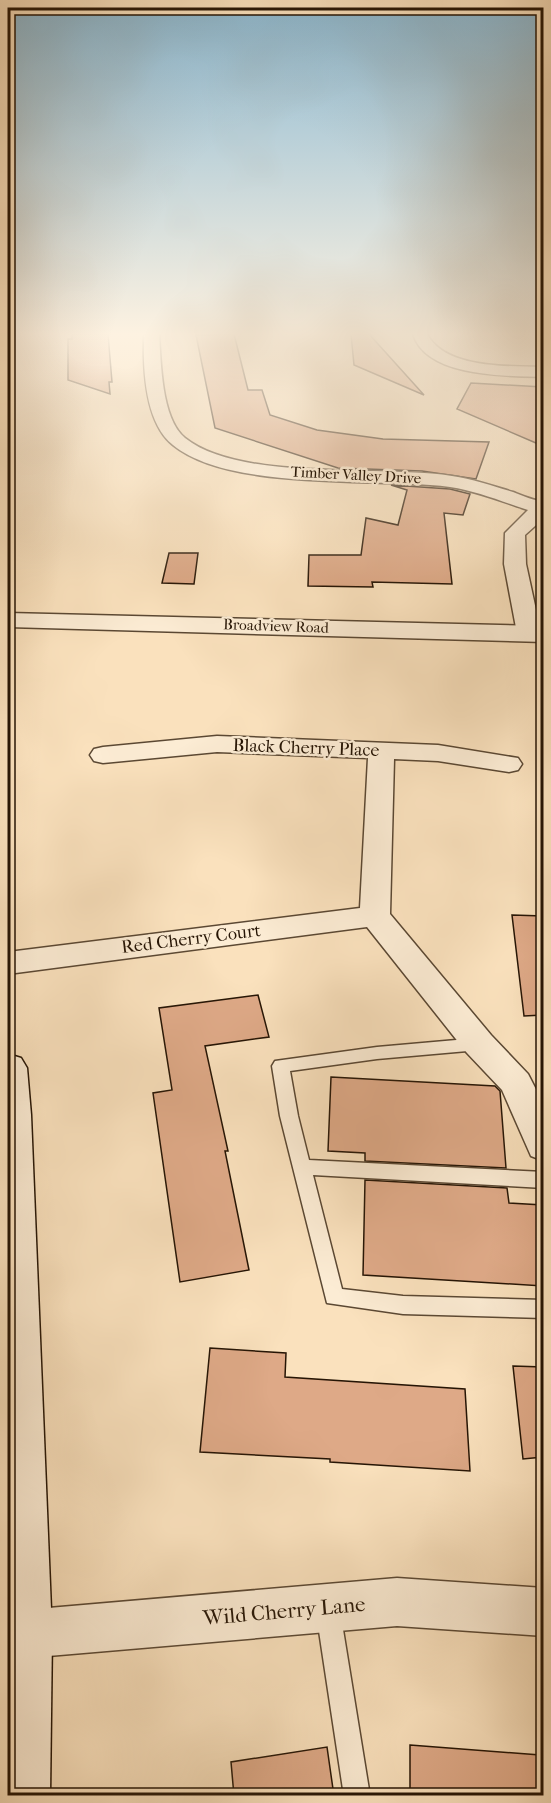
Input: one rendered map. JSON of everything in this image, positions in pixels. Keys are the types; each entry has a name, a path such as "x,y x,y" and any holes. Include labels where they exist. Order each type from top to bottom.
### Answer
{"street":[{"name":"Timber Valley Drive","path":"164,418 178,441 204,456 241,466 335,476 384,476 452,481 542,508"},
{"path":"536,634 515,564 515,533 542,508"},
{"name":"Broadview Road","path":"8,620 536,634"},
{"name":"Black Cherry Place","path":"103,755 217,744 438,753 508,764"},
{"path":"381,751 375,916 479,1044 516,1083 543,1146"},
{"name":"Red Cherry Court","path":"8,963 375,916"},
{"path":"8,1068 25,1634 21,1796"},
{"name":"Wild Cherry Lane","path":"25,1634 397,1602 543,1612"}],"lane":[{"path":"479,1044 377,1053 281,1066 289,1116 334,1297 403,1305 543,1309"},
{"path":"303,1167 543,1180"},
{"path":"328,1608 357,1796"}],"building":[{"path":"213,418 280,418 317,430 383,439 489,442 476,479 422,471 338,468 215,428"},
{"path":"478,418 543,418 543,446"},
{"path":"391,485 450,489 470,494 463,515 444,513 452,584 372,582 373,587 308,586 309,555 361,555 366,518 398,525 407,490"},
{"path":"169,553 198,553 194,584 162,583"},
{"path":"512,915 543,916 543,1015 524,1016"},
{"path":"258,995 269,1037 205,1046 228,1151 225,1151 249,1270 180,1282 153,1093 172,1090 159,1008"},
{"path":"331,1077 495,1086 500,1091 506,1168 365,1161 365,1153 328,1151"},
{"path":"365,1180 507,1188 509,1203 543,1205 543,1286 363,1275"},
{"path":"210,1348 286,1353 285,1377 465,1389 470,1471 330,1462 330,1459 200,1452"},
{"path":"513,1366 543,1367 543,1457 523,1459"},
{"path":"410,1745 540,1755 543,1796 410,1796"},
{"path":"327,1747 334,1796 234,1796 231,1762"}]}
